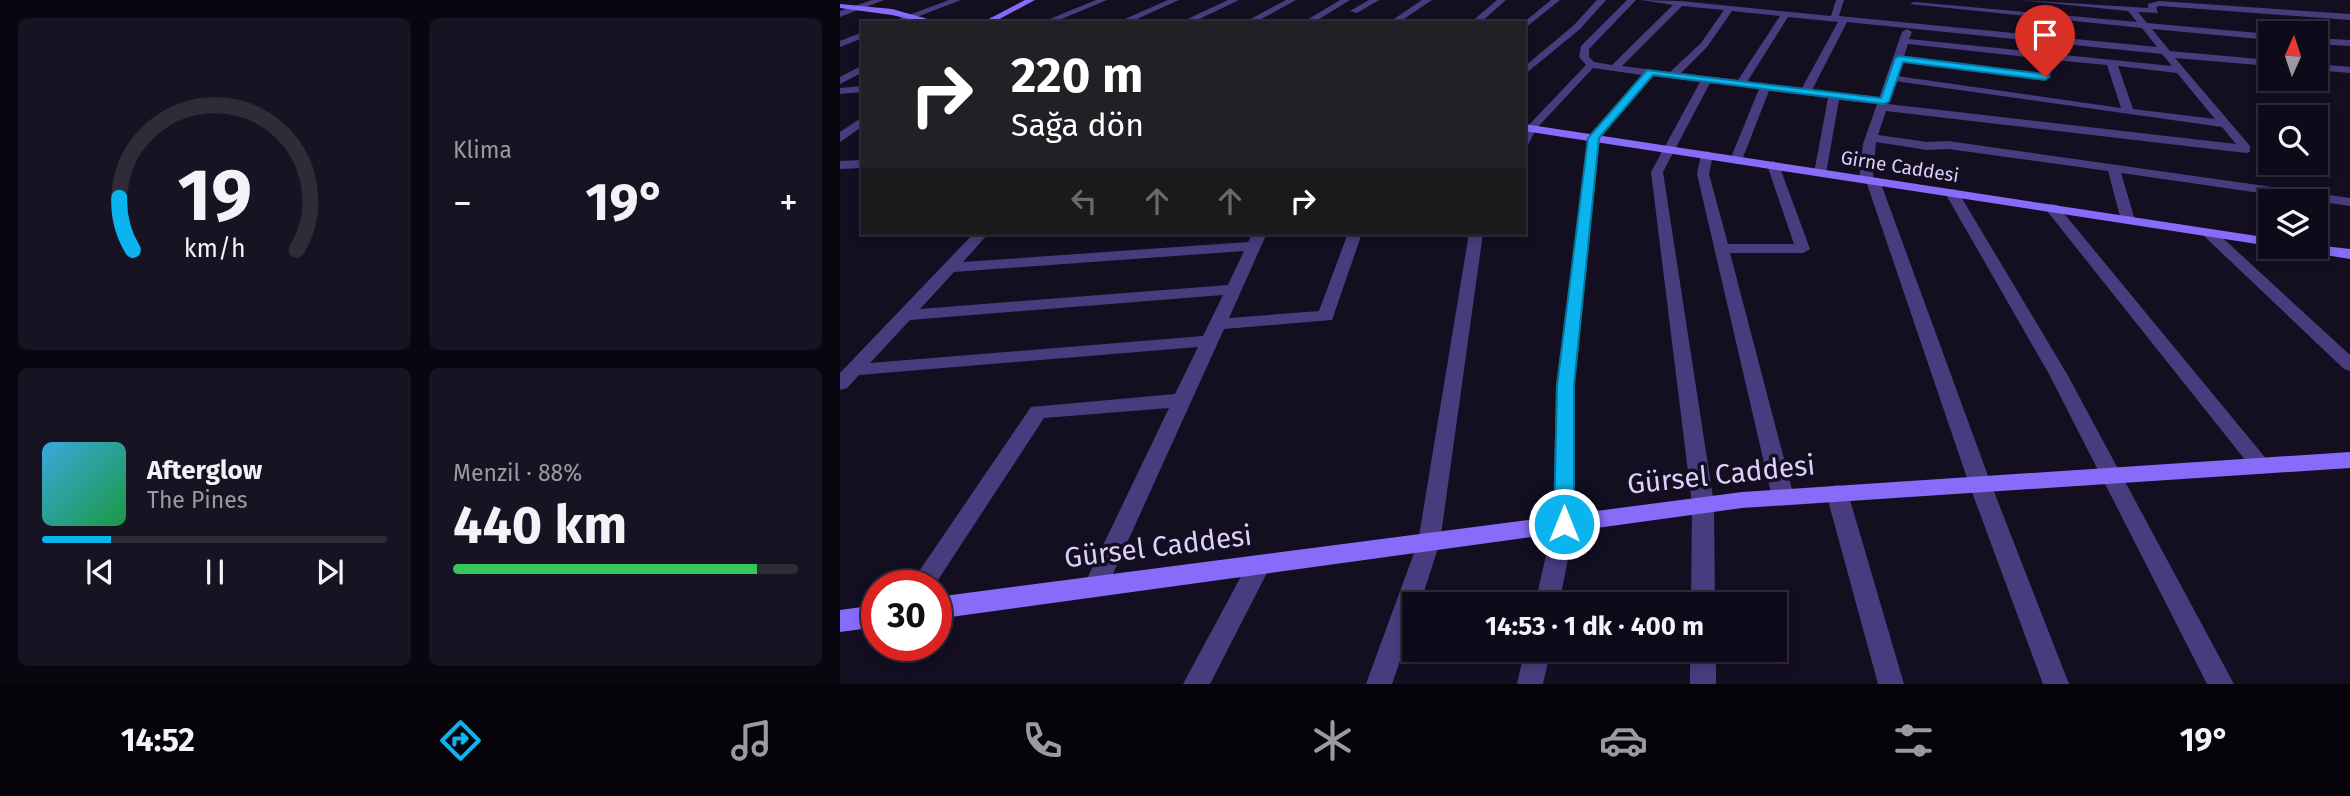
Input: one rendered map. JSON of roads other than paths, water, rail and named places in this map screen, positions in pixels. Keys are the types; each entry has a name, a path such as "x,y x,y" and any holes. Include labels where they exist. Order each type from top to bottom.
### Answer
{"street":[{"path":"840,14 880,0"},
{"path":"897,21 957,0"},
{"path":"989,21 1031,0"},
{"path":"1049,21 1103,0"},
{"path":"1125,21 1175,0"},
{"path":"1188,21 1235,0"},
{"path":"1251,21 1292,0"},
{"path":"1309,21 1346,0"},
{"path":"1353,11 1375,0"},
{"path":"1395,21 1428,0"},
{"path":"1476,21 1502,0"},
{"path":"1526,24 1556,0"},
{"path":"1526,70 1577,27 1602,0"},
{"path":"1632,0 1584,48 1584,57 1591,65 2246,149 2131,9"},
{"path":"1645,0 1713,3 1730,8 2258,62"},
{"path":"1773,12 1778,0"},
{"path":"1805,92 1839,19 1840,0"},
{"path":"2024,0 2155,11 2151,6 2157,2 2350,17"},
{"path":"2056,684 1870,180 1871,138 1905,41 1915,2 2258,36"},
{"path":"1614,68 1680,3"},
{"path":"840,6 930,21"},
{"path":"1673,75 1704,45 1730,8"},
{"path":"1741,83 1786,13"},
{"path":"840,44 861,35"},
{"path":"2247,36 2258,44"},
{"path":"1905,41 2180,70"},
{"path":"2328,42 2350,43"},
{"path":"1899,58 2045,77 2050,57"},
{"path":"2112,64 2128,112"},
{"path":"1528,127 1591,65"},
{"path":"2328,68 2350,70"},
{"path":"840,81 861,69"},
{"path":"1550,592 1564,524 1565,386 1594,138 1650,72"},
{"path":"1893,78 2225,124"},
{"path":"1703,592 1703,505 1657,172 1707,79"},
{"path":"1736,160 1765,87"},
{"path":"840,91 861,89"},
{"path":"1820,173 1834,95"},
{"path":"843,135 861,122"},
{"name":"Girne Caddesi","path":"1528,127 2258,240"},
{"path":"843,135 861,132"},
{"path":"1871,138 1927,146 1948,145 2350,202"},
{"path":"1707,155 1703,174 1783,497"},
{"path":"840,165 861,164"},
{"path":"1722,248 1802,249 1773,165"},
{"path":"2113,168 2128,220"},
{"path":"1952,193 1997,265 2113,475 2221,684"},
{"path":"2052,208 2261,466"},
{"path":"2209,233 2350,365"},
{"path":"840,384 980,235"},
{"path":"853,370 1214,332 1326,316 1354,235"},
{"path":"1379,684 1429,542 1476,235"},
{"path":"948,268 1257,240"},
{"path":"1095,587 1257,240"},
{"path":"2328,251 2350,254"},
{"path":"905,315 1234,289"},
{"path":"931,570 1038,412 1183,400"},
{"name":"Gürsel Caddesi","path":"952,605 1703,505 1836,493 2350,460"},
{"path":"1836,493 1892,684"},
{"path":"1196,684 1259,565"},
{"path":"840,621 861,618"},
{"path":"1530,684 1535,662"},
{"path":"1703,662 1703,684"}]}
